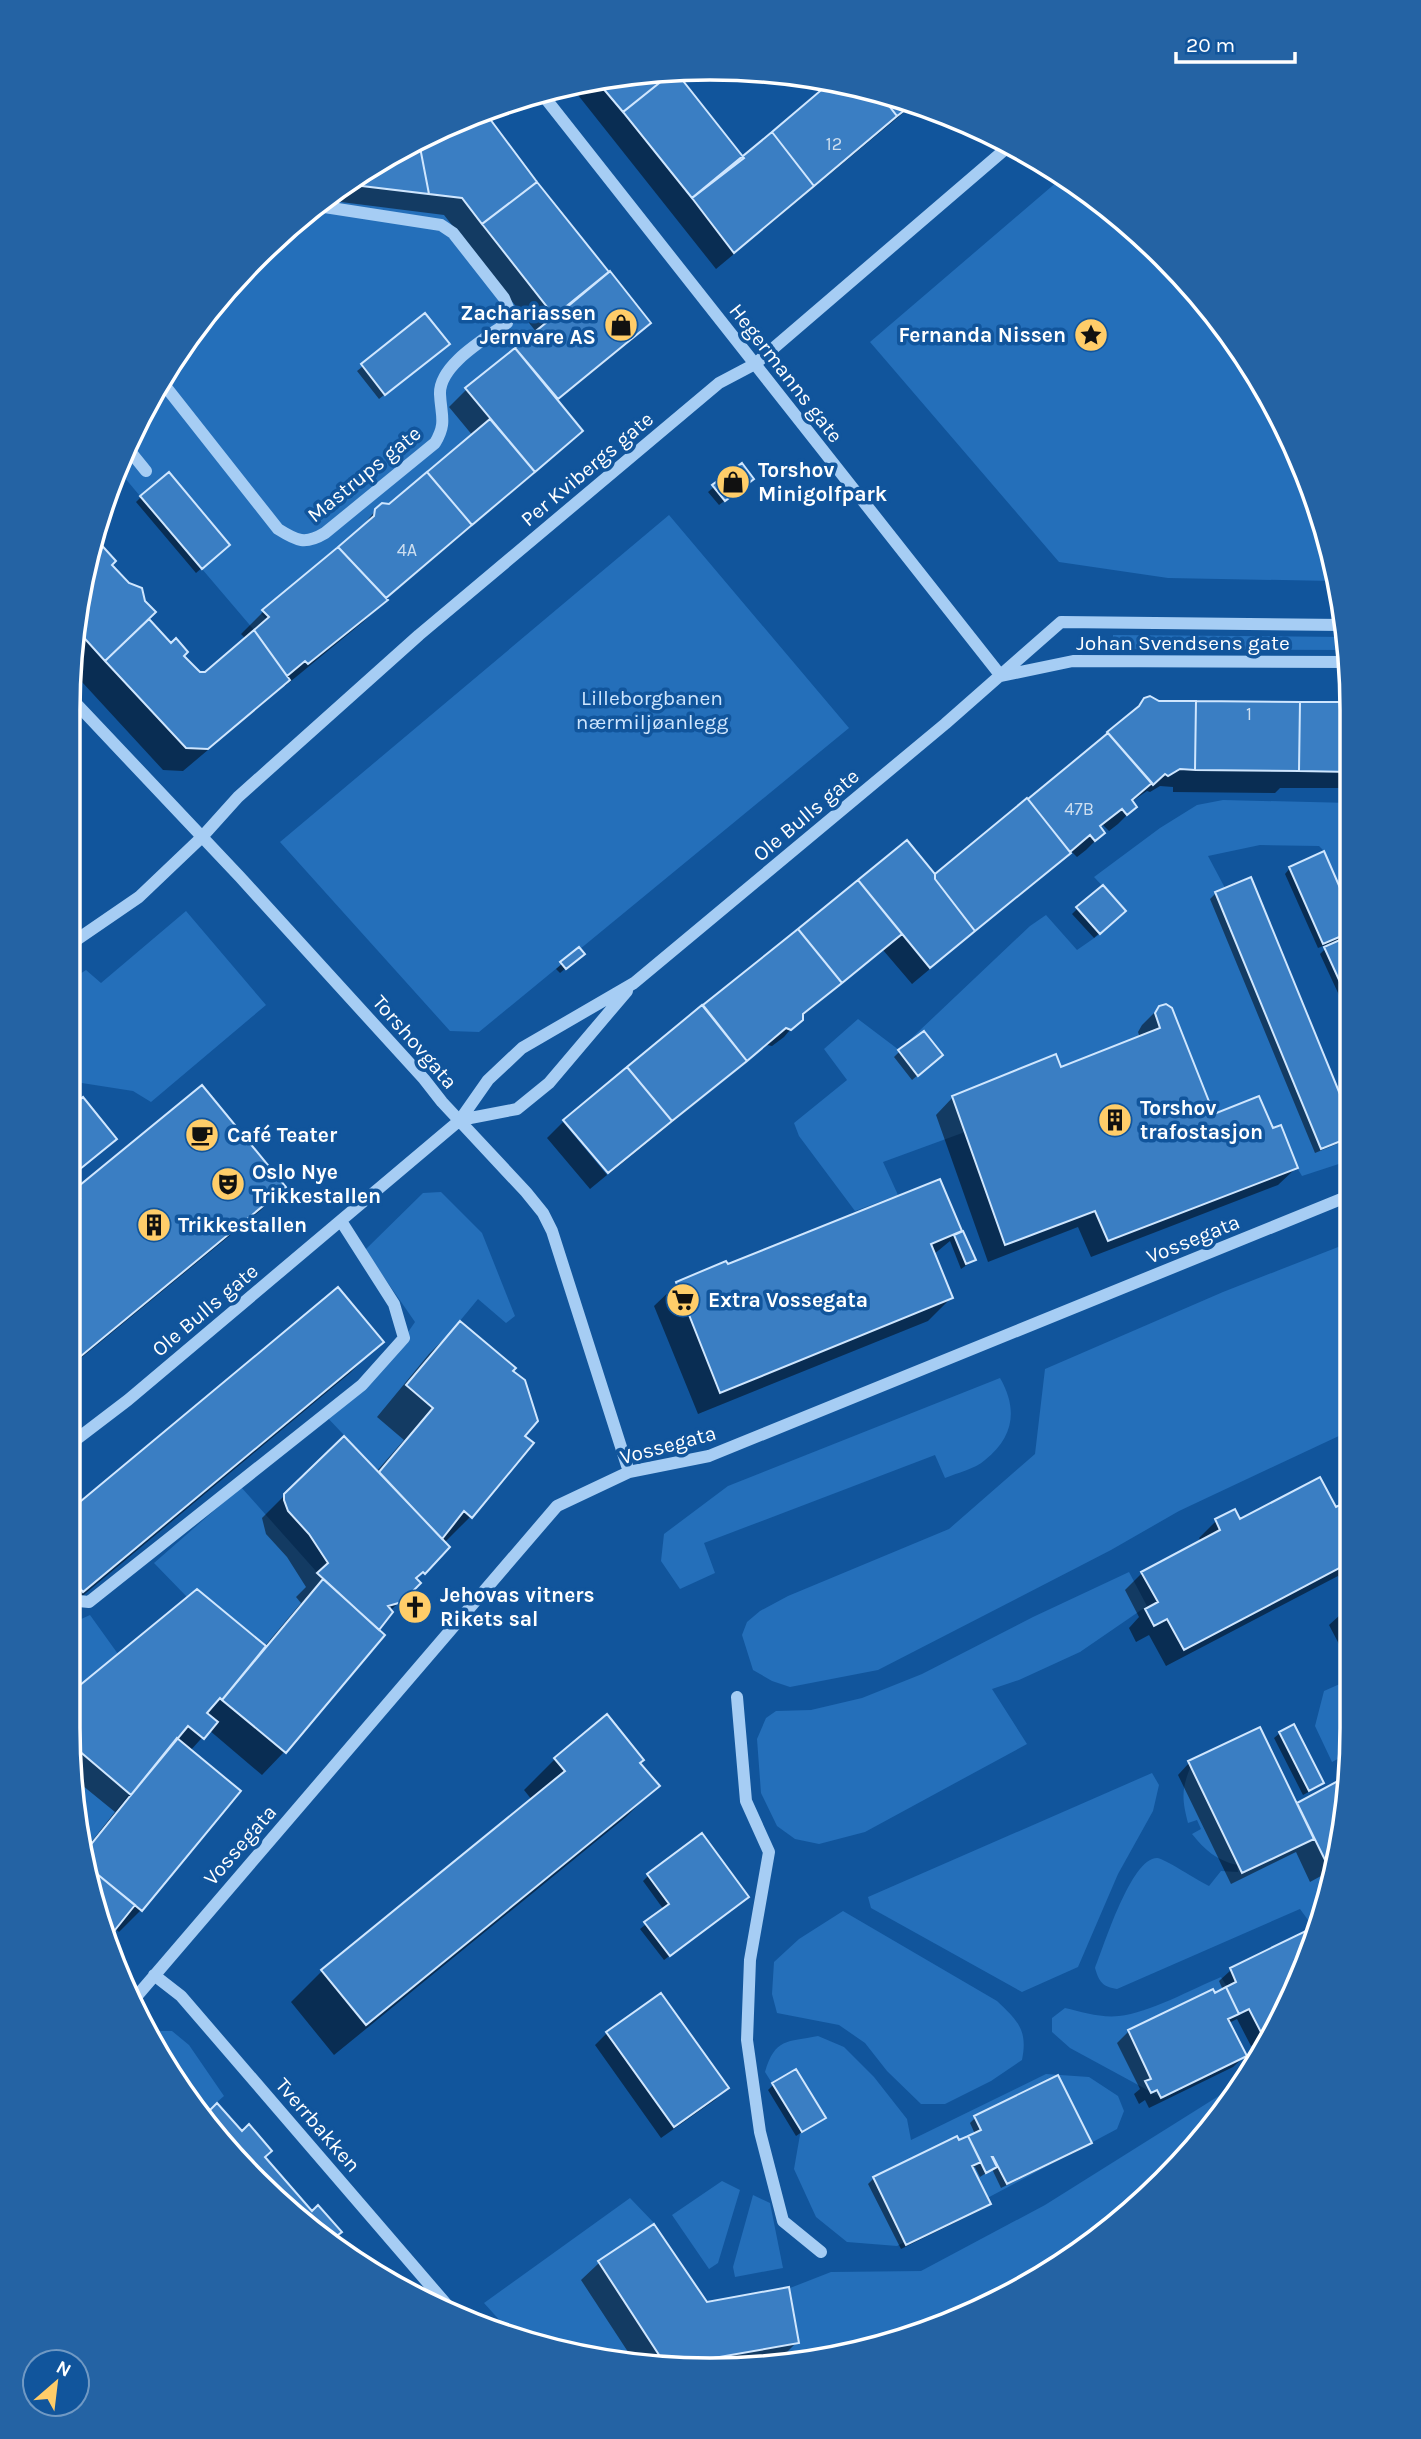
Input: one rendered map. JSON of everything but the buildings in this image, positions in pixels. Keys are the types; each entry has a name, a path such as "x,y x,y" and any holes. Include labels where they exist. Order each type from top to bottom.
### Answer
{"street":[{"name":"Hegermanns gate","path":"548,102 1001,676"},
{"name":"Per Kvibergs gate","path":"80,937 138,897 202,837 238,797 419,635 719,383 755,364 1002,152"},
{"name":"Mastrups gate","path":"168,390 278,529 295,539 312,541 325,533 435,443 443,429 440,393 443,378 453,364 507,323 509,310 504,298 453,233 441,225 331,208"},
{"path":"134,456 146,471"},
{"name":"Johan Svendsens gate","path":"1001,676 1061,622 1334,625"},
{"name":"Johan Svendsens gate","path":"1001,676 1073,661 1338,662"},
{"name":"Ole Bulls gate","path":"460,1120 517,1110 528,1101 549,1083 634,983 1001,676"},
{"name":"Torshovgata","path":"80,708 240,877 543,1213 552,1231 629,1472"},
{"name":"Ole Bulls gate","path":"80,1437 128,1400 460,1120 488,1080 522,1048 634,983"},
{"name":"Vossegata","path":"139,1994 557,1506 629,1472 709,1456 1340,1199"},
{"path":"80,1601 89,1602 362,1385 404,1338 394,1304 341,1221"},
{"path":"737,1697 746,1801 769,1852 750,1961 747,2027 760,2132 783,2221 821,2252"},
{"name":"Tverrbakken","path":"154,1975 181,1996 441,2298"}],"green space":[{"path":"1055,183 1094,211 1156,265 1184,295 1234,360 1276,432 1293,469 1319,547 1326,581 1168,578 1059,562 870,342"},
{"path":"363,185 462,197 556,317 467,389 491,420 261,613 268,622 254,630 202,569 230,545 169,472 140,496 125,478 145,432 187,360 237,295 265,265 295,237","holes":["449,344 384,394 361,364"]},
{"name":"Lilleborgbanen nærmiljøanlegg","path":"669,515 849,728 479,1032 450,1031 280,842"},
{"path":"1113,635 1336,637 1337,650 1113,649"},
{"path":"1223,800 1340,803 1340,888 1324,851 1319,846 1260,845 1208,856 1225,888 1215,892 1321,1149 1340,1141 1340,1164 1302,1176 1273,1128 1259,1096 1214,1114 1170,1007 1166,1004 1159,1006 1155,1013 1160,1028 1061,1067 1055,1054 953,1096 965,1132 883,1162 898,1195 855,1211 799,1136 794,1123 847,1080 824,1049 858,1019 899,1050 1030,926 1046,915 1077,950 1126,911 1094,877 1160,828 1197,805"},
{"path":"186,911 266,1005 151,1102 133,1091 80,1083 80,974 86,970 101,983"},
{"path":"441,1192 482,1233 515,1316 506,1323 478,1299 407,1385 433,1408 379,1472 324,1414 404,1338 415,1322 365,1250 423,1193"},
{"path":"1340,1246 1340,1435 1179,1511 1111,1550 878,1670 790,1687 753,1670 742,1635 747,1622 760,1611 788,1596 949,1529 1035,1454 1045,1369 1223,1292"},
{"path":"1000,1378 1009,1401 1010,1422 1002,1442 976,1466 945,1478 935,1455 704,1543 715,1573 680,1589 661,1561 664,1534 728,1486"},
{"path":"241,1487 323,1579 267,1645 198,1591 187,1597 154,1563"},
{"path":"1129,1572 1147,1606 1080,1652 1019,1680 992,1689 1027,1744 865,1832 819,1844 795,1839 777,1826 761,1793 757,1739 766,1718 776,1711 811,1710 862,1698 922,1674"},
{"path":"90,1615 118,1654 80,1685 80,1620"},
{"path":"1340,1684 1339,1758 1332,1762 1315,1726 1324,1691"},
{"path":"81,1753 129,1794 92,1842"},
{"path":"1191,1766 1242,1873 1314,1839 1325,1863 1310,1922 1300,1909 1117,1989 1108,1987 1100,1980 1095,1968 1128,1887 1147,1862 1161,1859 1209,1886 1221,1871 1238,1872 1237,1865 1212,1854 1192,1834 1201,1829 1197,1820 1188,1823 1185,1781"},
{"path":"1152,1773 1159,1785 1153,1811 1118,1874 1078,1967 1022,1992 871,1908 868,1897"},
{"path":"843,1911 997,2001 1020,2027 1024,2041 1022,2060 991,2081 945,2104 921,2104 887,2071 865,2043 839,2025 777,2013 772,1994 774,1962 799,1939"},
{"path":"1221,1977 1236,2001 1223,2008 1213,1989 1131,2028 1164,2099 1070,2048 1052,2032 1052,2018 1065,2008 1105,2016 1131,2014 1157,2006"},
{"path":"172,2031 189,2045 224,2096 209,2109 187,2079 158,2032"},
{"path":"818,2036 844,2047 874,2077 907,2119 911,2140 1046,2074 1089,2077 1118,2096 1124,2111 1117,2129 897,2246 847,2242 816,2217 794,2169 801,2129 765,2072 778,2047 790,2041"},
{"path":"1224,2093 1184,2144 1126,2202 1061,2252 989,2294 952,2311 874,2337 793,2353 702,2358 799,2341 790,2288 831,2272 921,2271 1045,2205"},
{"path":"722,2181 740,2190 718,2263 709,2269 672,2215"},
{"path":"753,2195 770,2203 783,2268 735,2277 733,2267"},
{"path":"630,2198 655,2224 600,2261 663,2356 628,2353 547,2337 502,2323 484,2303"}],"place":[{"name":"Zachariassen Jernvare AS","path":"621,325"},
{"name":"Fernanda Nissen","path":"1091,335"},
{"name":"Torshov Minigolfpark","path":"733,482"},
{"name":"Torshov trafostasjon","path":"1115,1120"},
{"name":"Café Teater","path":"202,1135"},
{"name":"Oslo Nye Trikkestallen","path":"228,1184"},
{"name":"Trikkestallen","path":"154,1225"},
{"name":"Extra Vossegata","path":"683,1300"},
{"name":"Jehovas vitners Rikets sal","path":"415,1607"}]}
